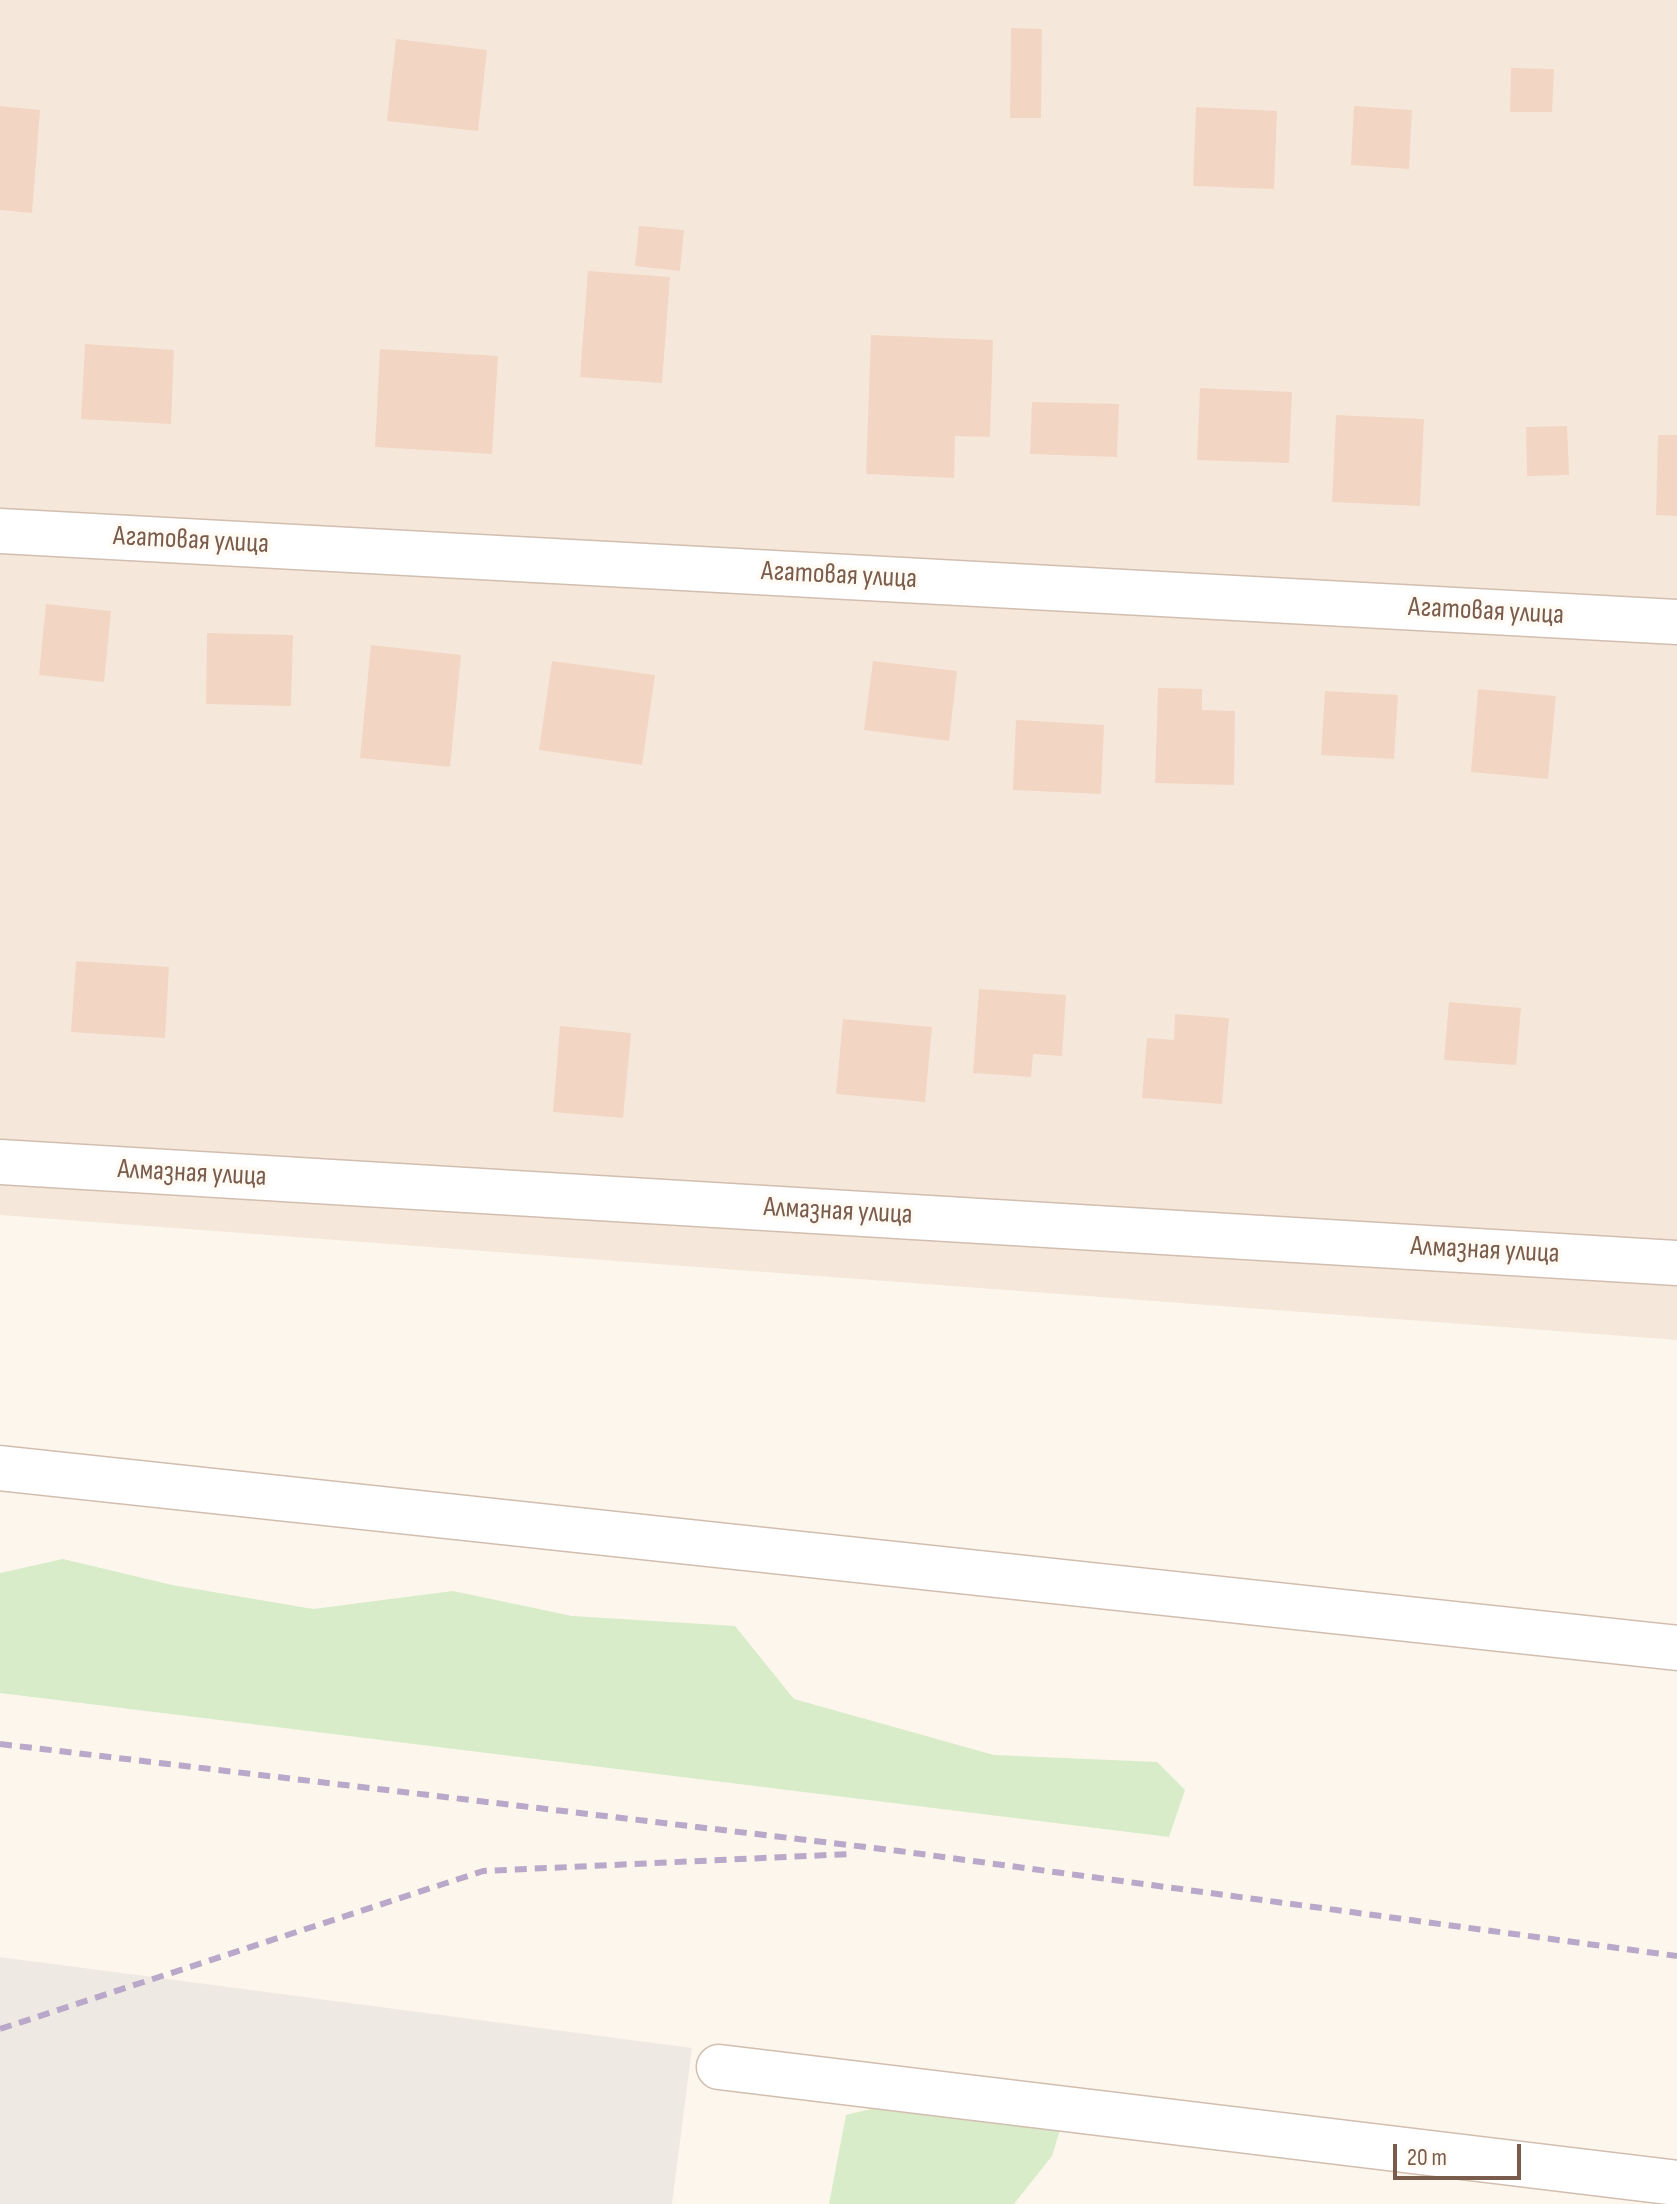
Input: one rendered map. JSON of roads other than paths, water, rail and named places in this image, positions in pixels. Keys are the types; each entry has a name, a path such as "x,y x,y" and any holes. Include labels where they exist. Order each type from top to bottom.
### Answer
{"street":[{"name":"Агатовая улица","path":"0,531 1677,622"},
{"name":"Алмазная улица","path":"0,1162 1677,1263"},
{"path":"0,1468 1677,1648"},
{"path":"719,2067 1677,2183"}],"railway":[{"path":"0,1744 899,1851 1677,1956"},
{"path":"0,2029 483,1871 850,1854"}]}
